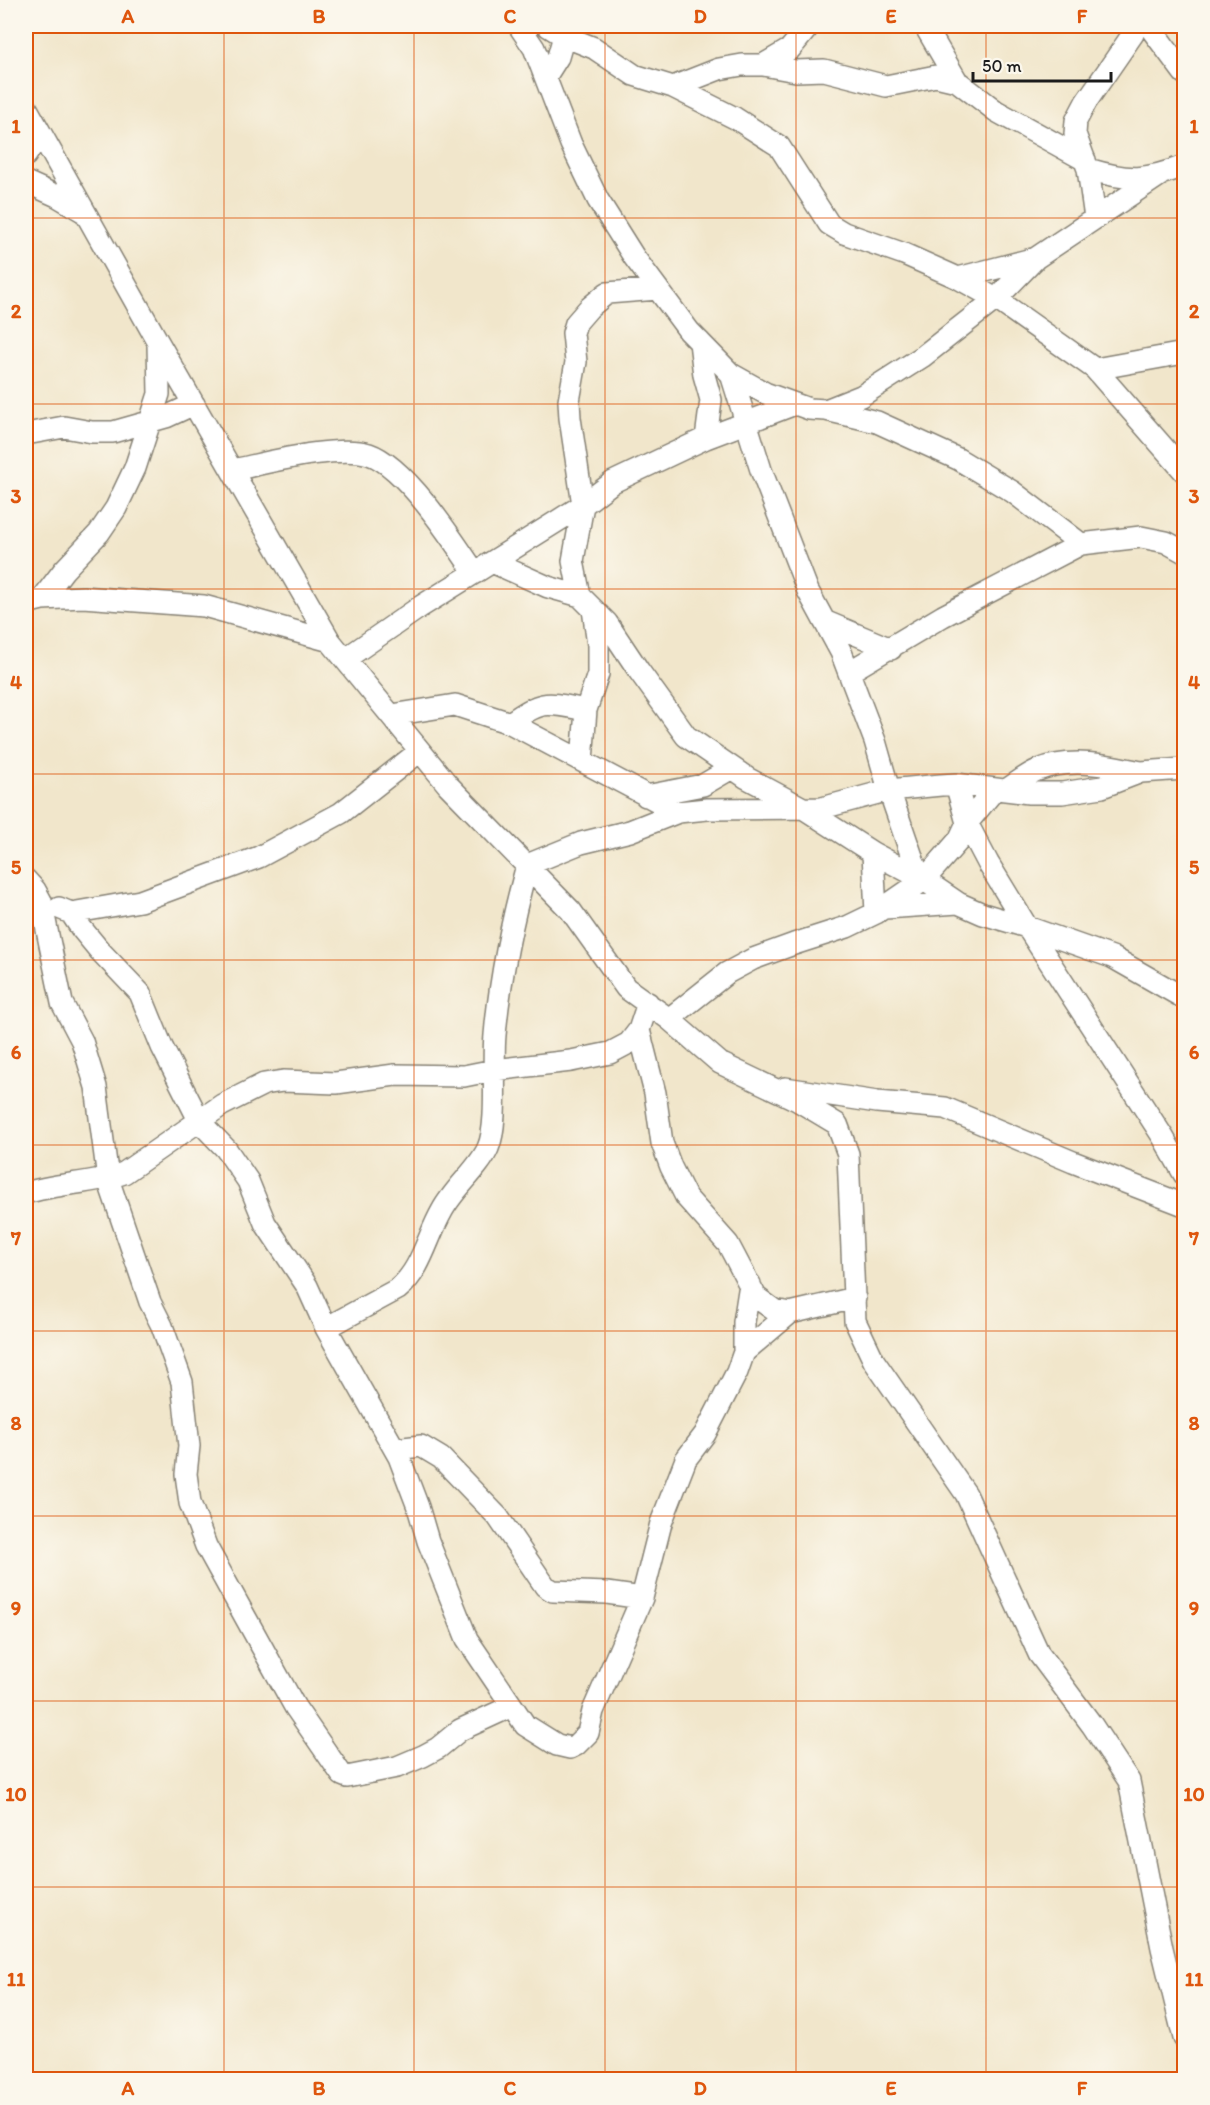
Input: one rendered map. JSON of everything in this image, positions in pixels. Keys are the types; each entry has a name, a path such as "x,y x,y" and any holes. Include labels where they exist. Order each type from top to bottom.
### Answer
{"street":[{"path":"519,26 534,48 571,144 598,200 634,257 689,331 731,374 765,393 809,409 826,410 877,422 958,459 1013,492 1081,544"},
{"path":"763,65 790,49 809,26"},
{"path":"925,26 957,81 996,111 1087,165 1115,177 1142,178 1160,175 1185,166"},
{"path":"1095,218 1087,165 1076,134 1076,121 1086,102 1133,34 1134,26"},
{"path":"1149,26 1185,73"},
{"path":"543,68 558,57 552,29"},
{"path":"552,29 594,48 634,75 673,87 735,118 779,146 829,224 844,233 904,254 996,298 1095,369 1185,471"},
{"path":"790,49 796,71"},
{"path":"673,87 718,69 763,65 796,71 824,70 886,86 936,76 957,81"},
{"path":"26,107 330,641 448,785 571,911 626,988 669,1019 720,1063 797,1100 837,1124 848,1154 855,1321 874,1361 966,1494 1040,1654 1092,1725 1129,1781 1162,1948 1185,2038"},
{"path":"26,155 40,133"},
{"path":"31,185 62,171"},
{"path":"826,410 861,396 922,357 996,298 1036,258 1160,175"},
{"path":"31,185 57,196 87,214"},
{"path":"958,278 1036,258"},
{"path":"582,761 586,710 598,674 598,645 573,561 583,506 569,401 576,370 573,333 576,323 607,293 658,289"},
{"path":"34,601 99,533 116,508 135,468 152,422 159,394 158,342"},
{"path":"700,342 704,375 711,399 706,438"},
{"path":"1095,369 1185,353"},
{"path":"731,374 761,470 808,591 841,652 849,672 922,879"},
{"path":"26,434 64,427 92,432 113,432 152,422 194,404"},
{"path":"345,659 420,607 583,506 613,482 706,438 795,404"},
{"path":"233,470 332,452 367,454 385,461 483,567 548,586 586,602 608,622 686,736 740,773 803,808 958,903 983,914 1028,927 1112,957 1185,998"},
{"path":"849,672 943,616 1081,544 1141,537 1166,542 1185,552"},
{"path":"34,601 82,597 204,606 330,641"},
{"path":"824,621 891,649"},
{"path":"598,674 631,658"},
{"path":"392,715 454,705 510,723 678,812"},
{"path":"510,723 538,705 586,710"},
{"path":"58,913 140,901 259,858 341,813 420,751"},
{"path":"669,1019 727,974 753,960 848,927 880,911 922,879 958,840 967,823 1000,790 1036,770 1063,763 1111,766 1141,772 1185,769"},
{"path":"527,865 581,843 630,831 678,812 822,808 890,790 956,784 1000,790 1062,794 1102,787 1141,772"},
{"path":"646,796 703,785 740,773"},
{"path":"740,773 740,809"},
{"path":"956,784 967,823 988,863 1185,1173"},
{"path":"873,853 880,911"},
{"path":"326,1328 398,1289 408,1281 455,1189 488,1148 492,1127 495,1035 504,969 513,916 527,865"},
{"path":"30,885 58,913 81,928 140,993 162,1047 200,1122 226,1149 248,1181 265,1223 307,1286 326,1328 395,1449 407,1475 428,1541 467,1639 525,1725 557,1745 570,1748 588,1733 593,1711 642,1598 661,1523 686,1459 705,1434 737,1372 744,1352 744,1322 750,1284"},
{"path":"880,911 958,903"},
{"path":"58,913 62,1003 82,1041 96,1087 108,1179 150,1302 162,1326 182,1382 189,1446 187,1490 206,1546 295,1707 342,1775 347,1777 362,1776 406,1764 438,1748 460,1730 512,1706"},
{"path":"26,1193 40,1188 108,1179 124,1173 222,1105 264,1084 283,1081 336,1083 395,1075 464,1076 571,1061 610,1053 628,1043 639,1030 648,1003"},
{"path":"639,1030 655,1093 662,1143 671,1167 686,1197 728,1244 756,1297 774,1310 790,1313 855,1298"},
{"path":"767,1086 877,1102 945,1108 1073,1162 1185,1205"},
{"path":"184,1090 222,1105"},
{"path":"222,1105 226,1149"},
{"path":"744,1352 790,1313"},
{"path":"395,1449 421,1446 441,1458 498,1517 545,1586 553,1591 607,1593 642,1598"}]}
